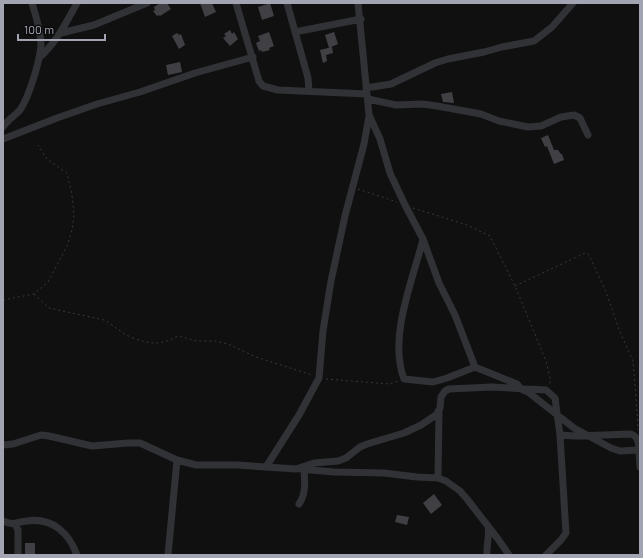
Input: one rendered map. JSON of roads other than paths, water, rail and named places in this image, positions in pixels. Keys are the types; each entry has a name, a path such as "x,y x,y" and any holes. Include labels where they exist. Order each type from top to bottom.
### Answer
{"street":[{"path":"3,127 19,110 30,87 39,58 41,45 40,33 32,3"},
{"path":"39,58 50,49 77,3"},
{"path":"60,33 94,25 147,3"},
{"path":"236,3 259,80 263,86 278,90 367,93 396,105 422,104 437,106 481,114 499,121 528,127 541,126 561,118 574,115 580,118 588,135"},
{"path":"287,3 308,78 309,91"},
{"path":"266,467 299,415 319,378 323,331 331,281 352,187 364,144 369,115 361,19 358,3"},
{"path":"367,93 391,84 435,63 534,41 552,27 573,3"},
{"path":"295,32 361,19"},
{"path":"3,139 97,104 146,90 195,73 253,57"},
{"path":"369,115 380,139 390,173 423,239 439,282 455,315 475,367"},
{"path":"423,239 408,290 401,326 399,346 401,372 404,379 433,382 475,367 517,384 521,389 528,392 574,428 611,448 620,451 640,451"},
{"path":"438,478 439,411 443,393 445,391 449,389 492,387 544,390 550,392 555,398 556,415 560,435 566,533 546,555"},
{"path":"296,469 314,463 338,461 346,458 367,444 404,433 421,425 432,419 439,411"},
{"path":"560,435 574,436 626,433 635,435 640,451 640,467"},
{"path":"3,445 13,444 41,435 92,446 128,443 140,444 177,460 196,465 384,473 438,478 446,480 460,491 509,555"},
{"path":"168,555 177,460"},
{"path":"299,504 303,499 305,485 304,470"},
{"path":"3,521 13,525 36,520 49,522 60,529 77,555"},
{"path":"15,524 18,530 18,555"},
{"path":"487,555 486,548 489,532 488,526"}]}
